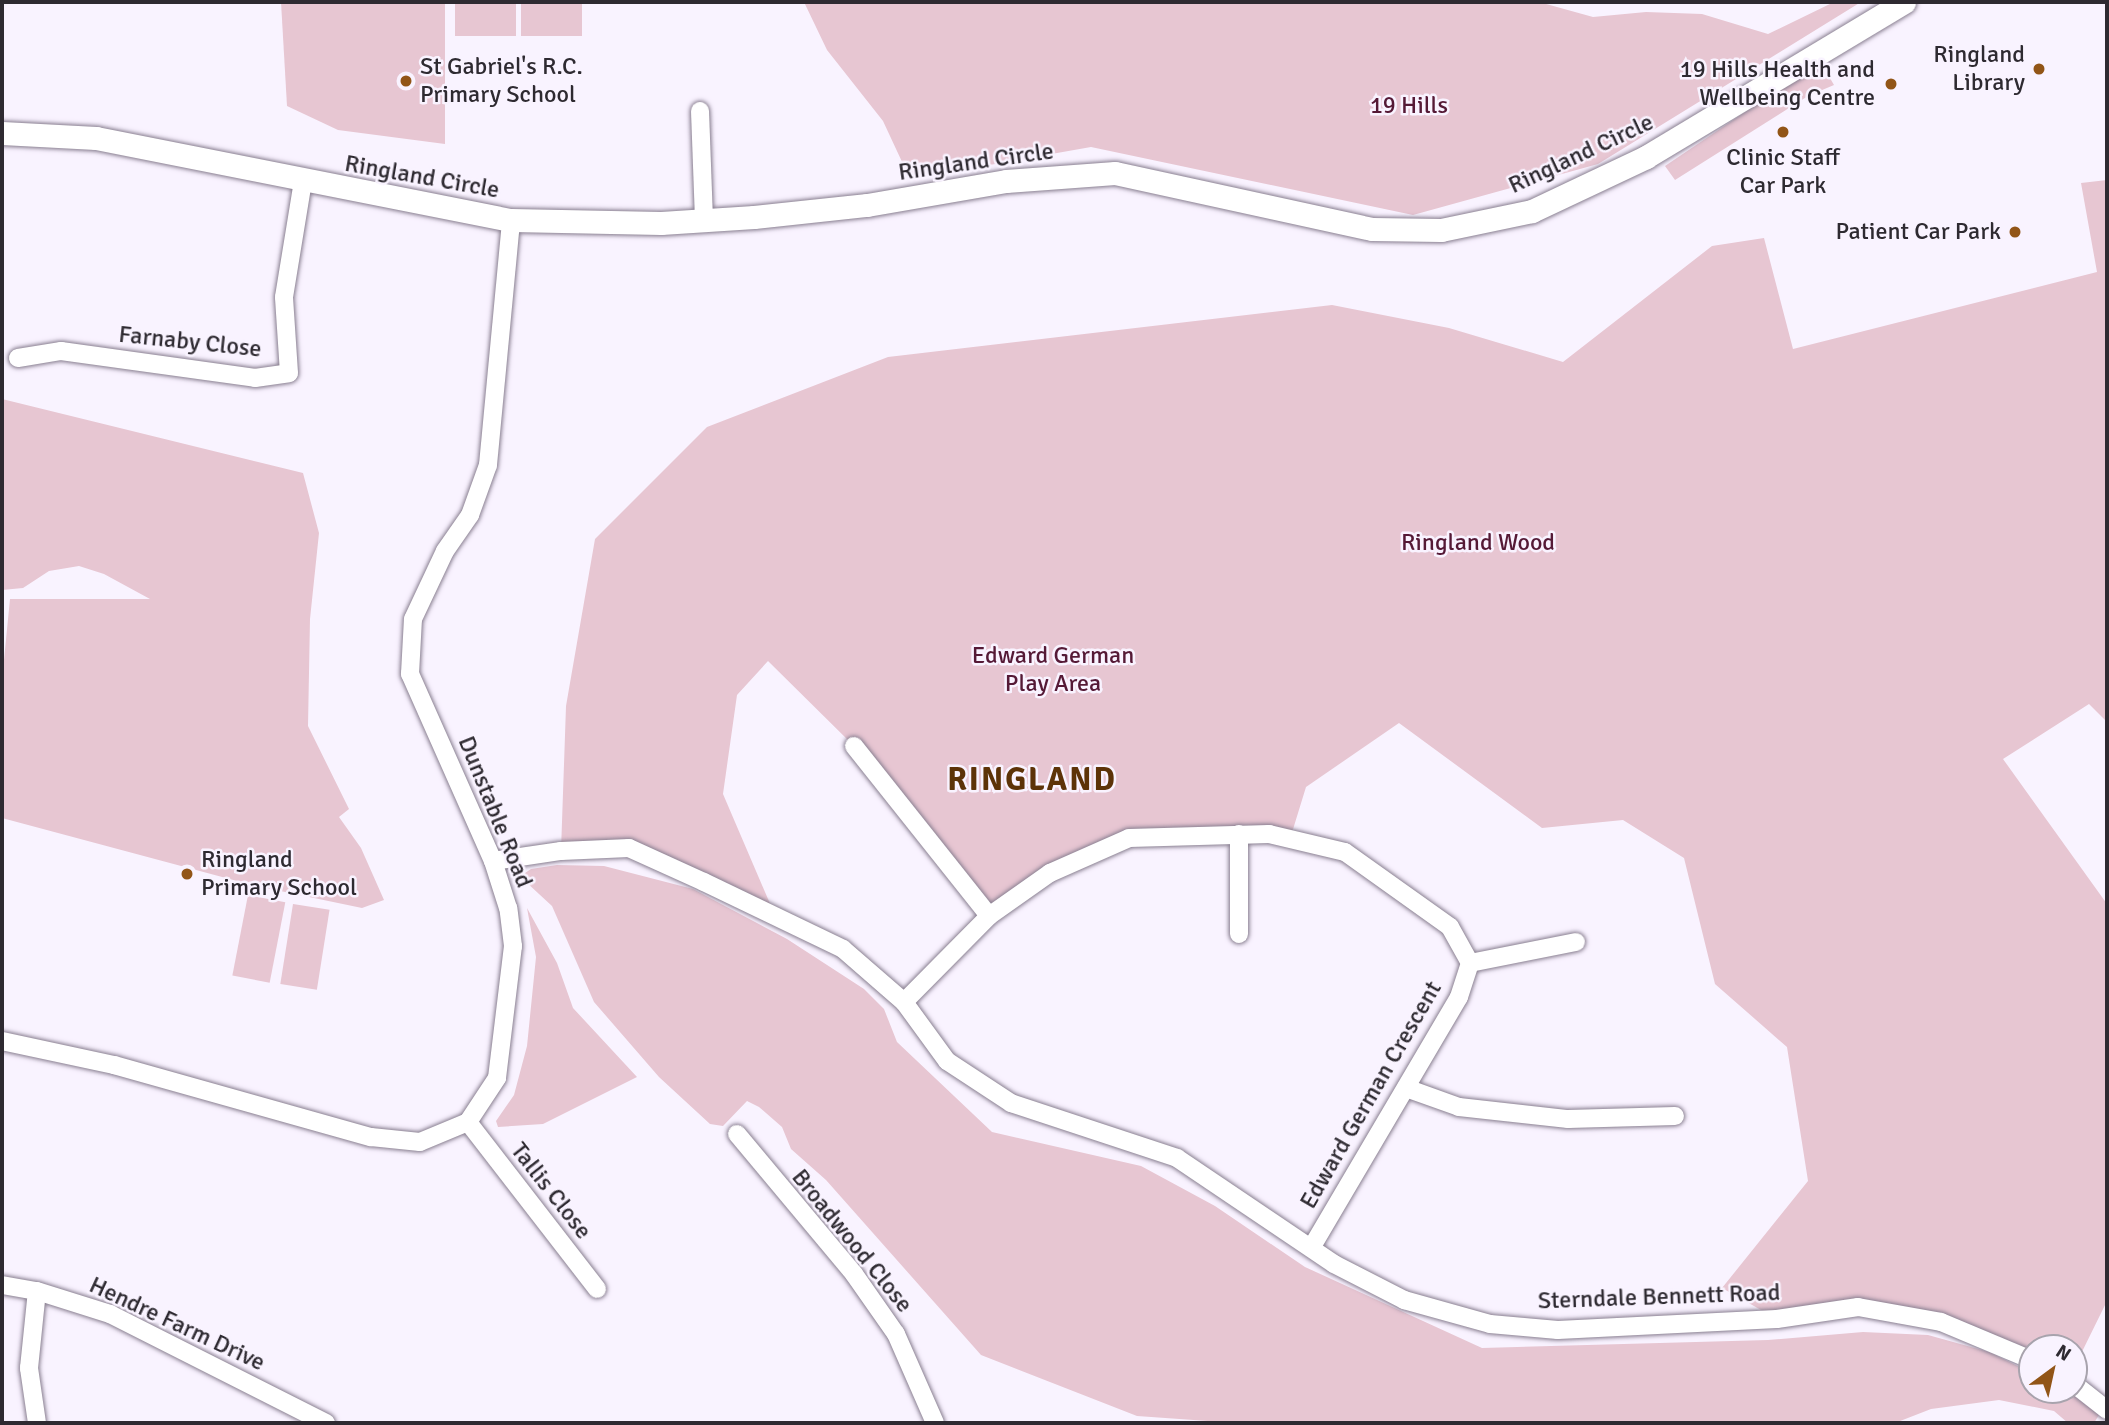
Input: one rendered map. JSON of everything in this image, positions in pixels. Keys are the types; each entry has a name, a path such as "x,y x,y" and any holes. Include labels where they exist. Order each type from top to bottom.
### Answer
{"street":[{"name":"Ringland Circle","path":"2,133 96,138 511,220 704,221 867,205 1006,181 1115,173 1372,229 1441,230 1532,211 1646,157 1904,2"},
{"path":"700,111 704,221"},
{"name":"Farnaby Close","path":"18,358 61,351 255,378 289,373 284,297 303,181"},
{"name":"Dunstable Road","path":"468,1122 497,1078 513,946 508,908 493,861 410,674 413,620 445,551 470,515 488,465 511,220"},
{"path":"854,746 989,916"},
{"path":"1239,834 1239,934"},
{"name":"Edward German Crescent","path":"904,1002 989,916 1050,873 1129,838 1269,834 1345,852 1450,927 1470,962 1460,996 1311,1248"},
{"name":"Sterndale Bennett Road","path":"493,861 629,848 843,949 904,1002 947,1061 1011,1103 1178,1158 1311,1248 1404,1300 1489,1324 1558,1330 1777,1319 1858,1307 1941,1322 2018,1354"},
{"path":"1470,962 1576,943"},
{"path":"2,1041 139,1071 371,1138 420,1142 468,1122"},
{"path":"1406,1088 1460,1107 1568,1119 1675,1116"},
{"name":"Tallis Close","path":"468,1122 597,1289"},
{"name":"Broadwood Close","path":"737,1134 854,1274 896,1335 935,1423"},
{"name":"Hendre Farm Drive","path":"2,1285 37,1291 122,1320 326,1423"},
{"path":"37,1291 29,1368 37,1423"},
{"path":"2088,1395 2107,1410"}],"green space":[{"path":"281,2 445,2 445,144 338,130 287,106"},
{"path":"455,2 516,2 516,36 455,36"},
{"path":"521,2 582,2 582,36 521,36"},
{"name":"19 Hills","path":"804,2 1539,2 1593,17 1646,12 1702,14 1768,34 1834,2 1861,2 1598,164 1413,215 1091,147 910,179 883,121 827,50"},
{"path":"1817,69 1827,73 1834,85 1808,96 1675,180 1665,166 1806,71"},
{"name":"Ringland Wood","path":"2107,180 2107,722 2089,704 2003,759 2107,904 2107,1301 2088,1340 2088,1334 2018,1334 2018,1352 2008,1346 1859,1307 1777,1319 1722,1288 1808,1181 1787,1047 1715,984 1684,858 1623,820 1542,828 1399,723 1306,787 1290,839 1129,838 989,916 854,746 768,661 737,695 723,794 777,920 629,849 561,851 566,706 595,539 707,427 888,357 1332,305 1449,328 1563,362 1712,246 1764,238 1793,349 2097,272 2081,183"},
{"path":"2,399 303,473 319,533 310,619 308,726 349,809 339,817 361,848 384,900 362,908 252,885 2,818 2,680 10,599 150,599 104,574 79,566 49,571 23,588 2,590"},
{"path":"557,865 604,866 693,889 787,939 864,989 884,1009 897,1042 992,1132 1141,1166 1215,1206 1305,1267 1482,1348 1768,1340 1863,1332 1928,1335 1989,1352 2018,1366 2018,1404 1999,1400 1931,1409 1895,1423 1236,1423 1137,1416 981,1355 826,1180 791,1149 782,1127 759,1107 747,1101 723,1126 710,1124 659,1077 594,1002 552,906 526,882 525,873 531,869"},
{"path":"248,895 285,902 270,983 232,975"},
{"path":"293,904 330,910 317,990 280,984"},
{"path":"527,908 557,963 573,1008 637,1077 543,1124 498,1127 496,1121 514,1095 527,1046 536,957"},
{"path":"2019,1404 2085,1404 2099,1415 2094,1423 2068,1423 2054,1411"}],"place":[{"name":"Ringland Library","path":"2039,69"},
{"name":"St Gabriel's R.C. Primary School","path":"406,81"},
{"name":"19 Hills Health and Wellbeing Centre","path":"1891,84"},
{"name":"Clinic Staff Car Park","path":"1783,132"},
{"name":"Patient Car Park","path":"2015,232"},
{"name":"Ringland Primary School","path":"187,874"}],"district":[{"name":"RINGLAND","path":"1032,780"}],"park label":[{"name":"Edward German Play Area","path":"1053,670"}]}
